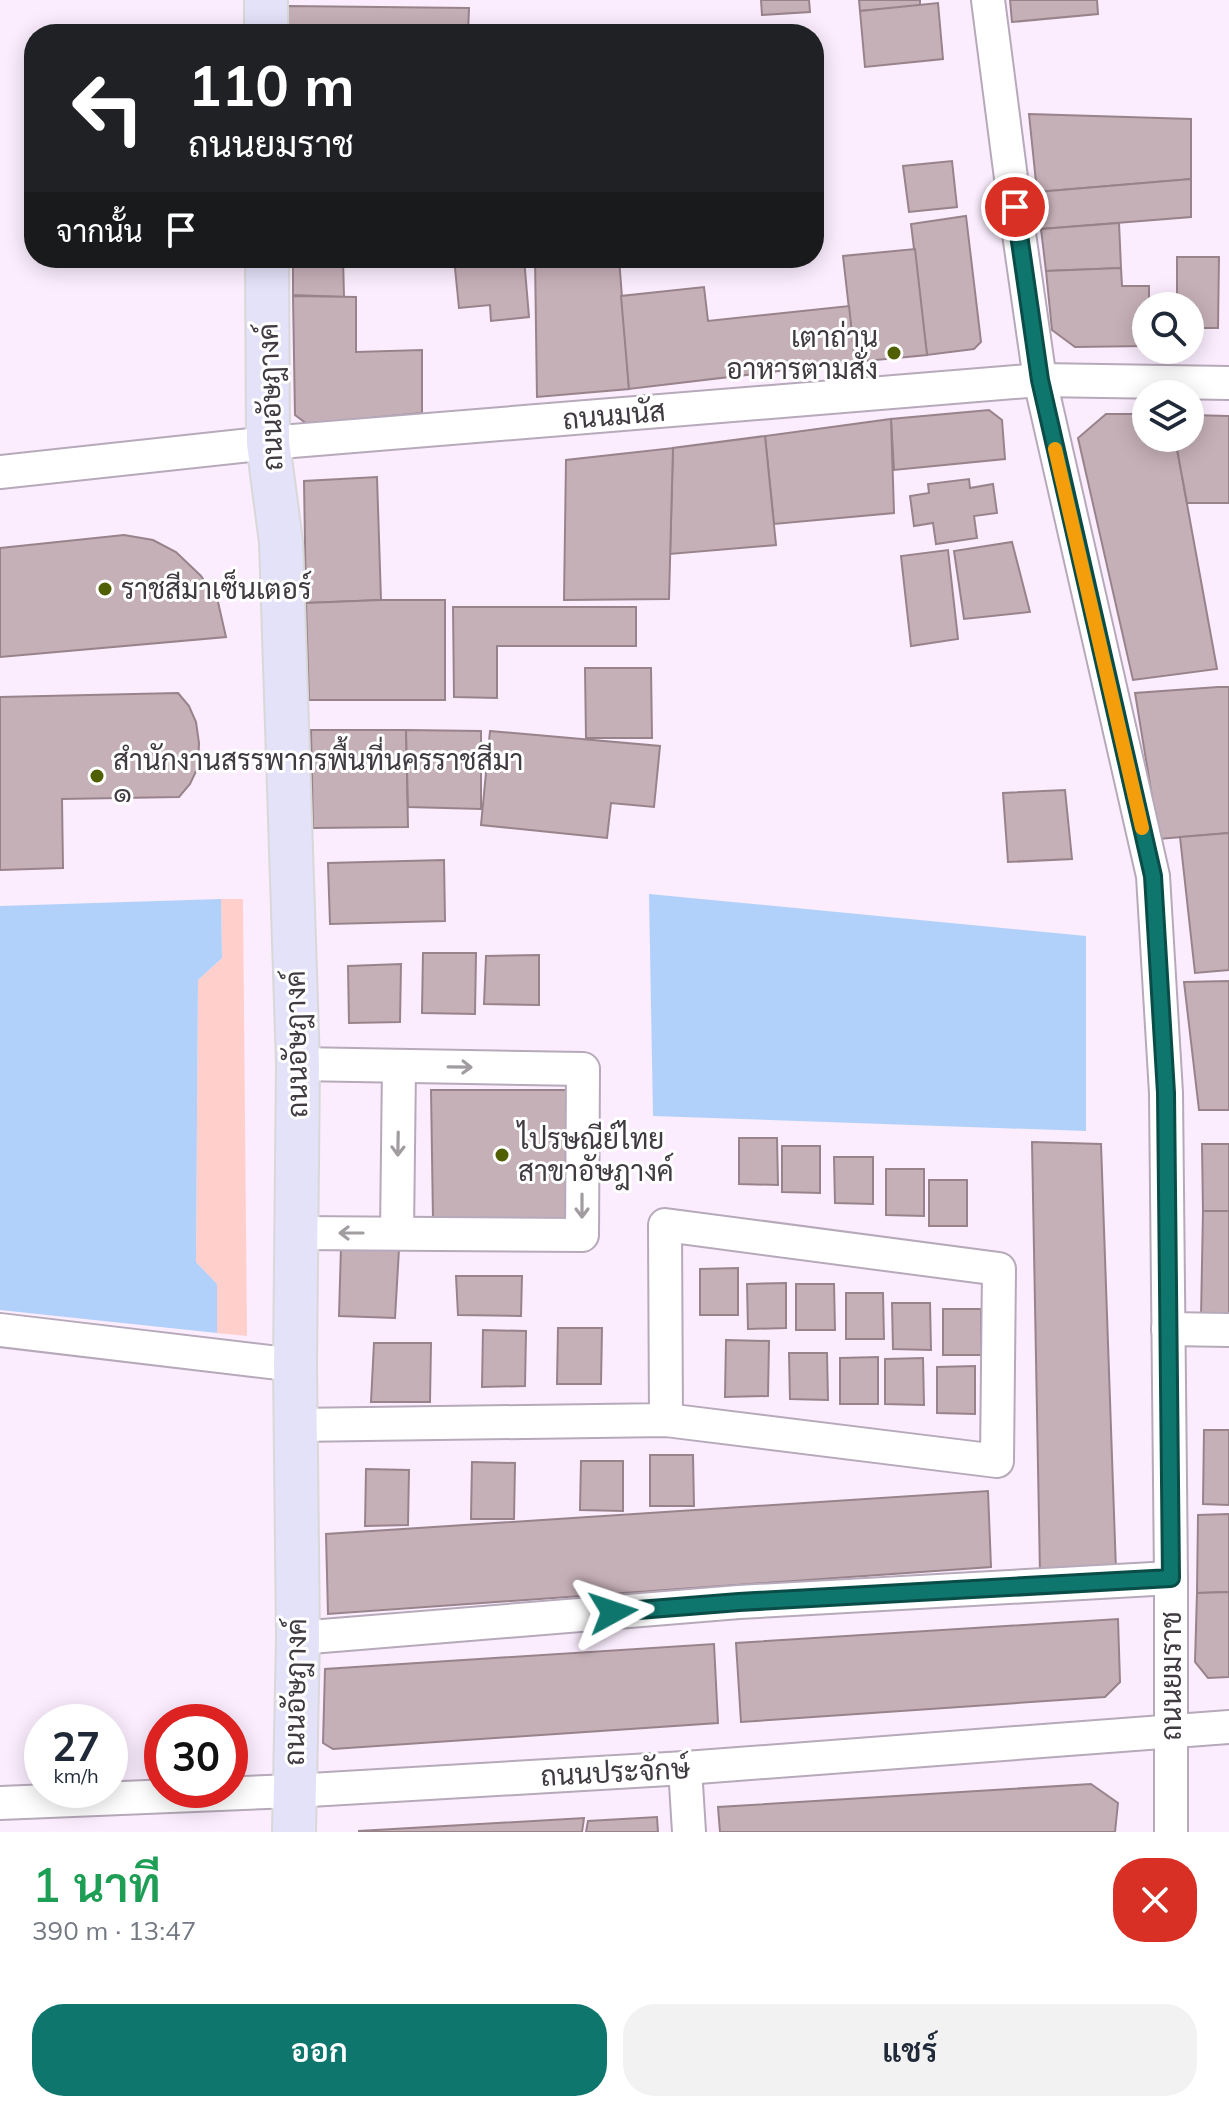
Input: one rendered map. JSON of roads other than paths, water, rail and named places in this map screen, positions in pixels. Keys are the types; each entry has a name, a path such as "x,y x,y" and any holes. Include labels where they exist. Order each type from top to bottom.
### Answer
{"main road":[{"path":"266,0 266,24"},
{"name":"ถนนอัษฎางค์","path":"267,268 268,443 281,542 298,1064 295,1365 298,1638 294,1832"}],"street":[{"name":"ถนนยมราช","path":"988,0 1040,380 1153,876 1166,1093 1171,1832"},
{"name":"ถนนมนัส","path":"0,472 268,443 1040,380 1229,383"},
{"path":"297,1233 582,1235 583,1069 298,1064"},
{"path":"397,1233 399,1066"},
{"path":"295,1425 666,1420 997,1461 999,1269 665,1225 666,1420"},
{"path":"1168,1329 1229,1330"},
{"path":"0,1330 295,1365"},
{"path":"298,1638 739,1602 1171,1578"},
{"name":"ถนนประจักษ์","path":"0,1803 293,1791 685,1768 1229,1727"},
{"path":"685,1768 689,1832"}],"water":[{"path":"649,894 1086,936 1086,1131 653,1116"},
{"path":"221,899 222,958 198,980 196,1262 217,1284 217,1333 0,1310 0,906"}],"place":[{"name":"เตาถ่าน อาหารตามสั่ง","path":"894,353"},
{"name":"ราชสีมาเซ็นเตอร์","path":"105,589"},
{"name":"สำนักงานสรรพากรพื้นที่นครราชสีมา ๑","path":"97,776"},
{"name":"ไปรษณีย์ไทย สาขาอัษฎางค์","path":"502,1155"}]}
